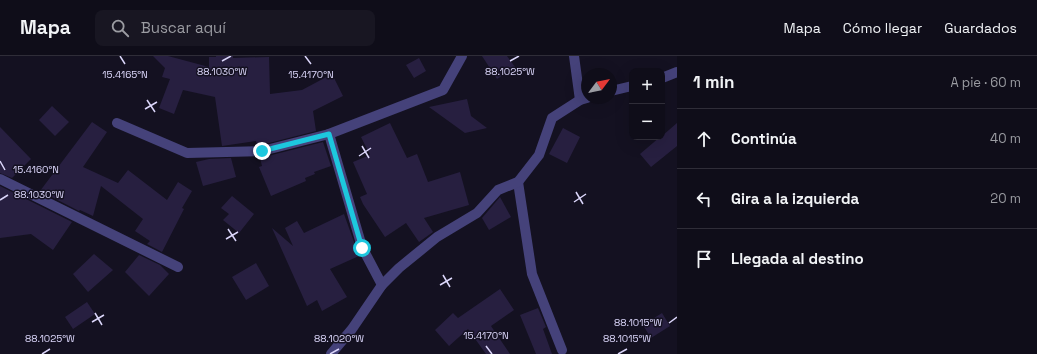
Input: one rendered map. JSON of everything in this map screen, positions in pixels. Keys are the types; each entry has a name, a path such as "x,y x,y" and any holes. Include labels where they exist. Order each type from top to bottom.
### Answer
{"street":[{"path":"117,122 187,154 262,151 329,134 443,90 462,56"},
{"path":"574,56 581,89"},
{"path":"665,77 677,72"},
{"path":"617,90 629,87"},
{"path":"331,354 352,329 382,285 399,268 437,237 477,213 498,190 518,182 540,155 552,118 581,100"},
{"path":"329,134 362,248 382,285"},
{"path":"0,179 178,267"},
{"path":"518,182 532,274 562,350"}],"building":[{"path":"153,56 168,56 209,67 209,57 269,57 270,94 302,90 332,74 343,96 313,111 316,131 261,145 257,145 256,141 222,146 215,97 183,90 174,114 159,108 170,79 162,77 165,68"},
{"path":"482,56 507,56 515,67 497,79"},
{"path":"419,58 426,71 414,78 406,65"},
{"path":"467,99 471,116 487,128 465,133 429,107"},
{"path":"52,106 69,122 55,136 39,120"},
{"path":"92,122 107,132 83,167 118,183 128,170 167,200 178,182 192,191 182,208 184,209 162,252 147,244 150,241 135,231 143,219 101,186 93,216 80,210 79,211 40,191"},
{"path":"390,123 407,158 417,154 428,182 460,172 469,205 424,218 433,232 419,242 406,223 385,237 360,197 367,194 353,162 370,155 361,137"},
{"path":"677,123 677,146 651,167 640,154 656,140 665,140 665,133"},
{"path":"0,127 31,159 12,178 0,173"},
{"path":"563,128 580,137 567,163 549,154"},
{"path":"323,142 331,166 314,172 315,174 305,178 306,181 271,196 259,167 262,166 260,158"},
{"path":"231,158 236,177 203,186 196,162 209,159"},
{"path":"0,186 72,222 53,250 31,234 0,238"},
{"path":"232,196 254,214 239,233 223,220 229,214 221,208"},
{"path":"500,197 511,217 489,230 482,218"},
{"path":"344,214 359,256 330,269 347,297 322,311 317,300 307,306 272,228 293,246 285,228 297,221 304,233"},
{"path":"94,254 113,270 88,292 73,274"},
{"path":"139,255 160,265 169,274 149,296 125,272"},
{"path":"256,263 269,286 246,300 232,277"},
{"path":"500,289 514,310 491,326 510,354 486,354 468,329 449,346 435,330 453,313 458,318"},
{"path":"87,302 95,314 73,329 65,317"},
{"path":"538,308 546,327 543,329 552,354 536,354 520,315"},
{"path":"662,313 670,326 651,338 643,325"}],"route":[{"path":"262,151 329,134 362,248"}]}
